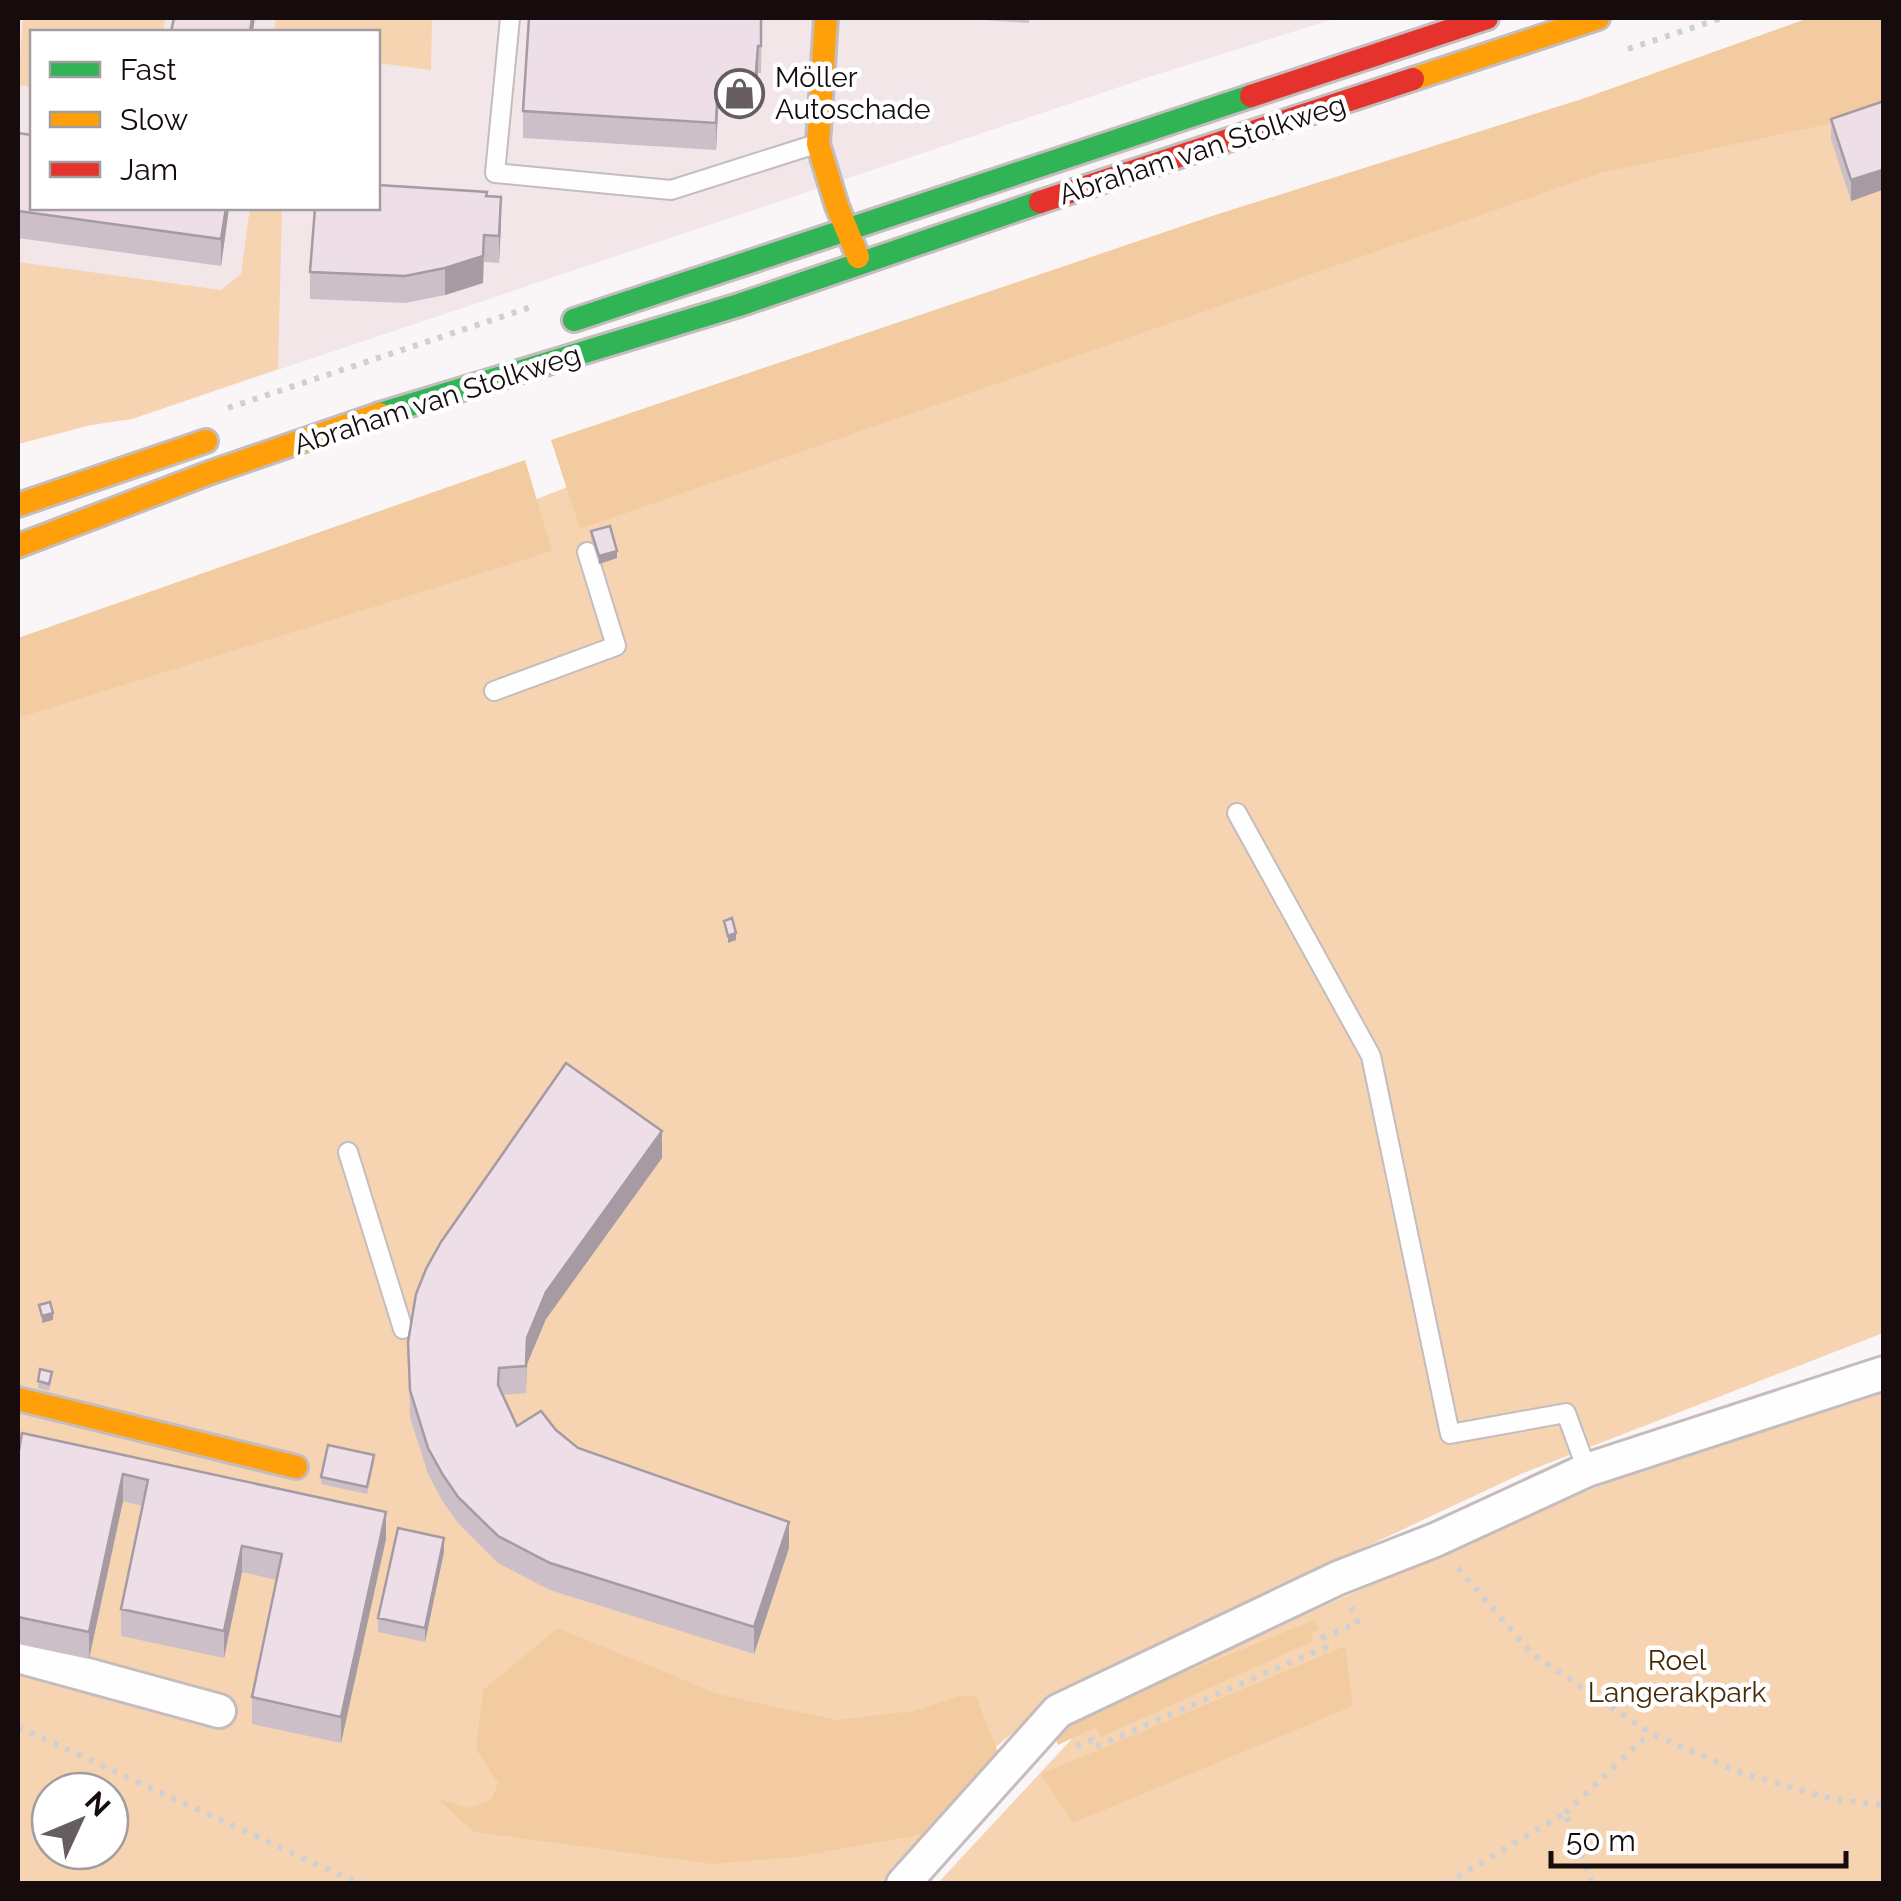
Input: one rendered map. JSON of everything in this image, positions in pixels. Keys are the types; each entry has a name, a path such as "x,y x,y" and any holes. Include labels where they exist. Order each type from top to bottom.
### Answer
{"street":[{"path":"826,18 818,144 860,262"},
{"name":"Abraham van Stolkweg","path":"560,324 1486,18"},
{"name":"Abraham van Stolkweg","path":"18,546 214,472 532,366 814,281 1540,26 1598,18"},
{"path":"18,505 224,435"},
{"path":"904,1884 1058,1710 1338,1578 1435,1540 1587,1470 1884,1373"},
{"path":"18,1400 296,1467"},
{"path":"18,1656 219,1711"}],"lane":[{"path":"510,18 496,173 671,190 818,144"},
{"path":"494,691 616,646 587,552"},
{"path":"1237,813 1371,1056 1450,1434 1566,1413 1587,1470"},
{"path":"348,1152 404,1329"}],"path":[{"path":"1435,1540 1532,1654 1650,1733 1742,1773 1832,1799 1884,1806"},
{"path":"1061,1753 1092,1740 1095,1747 1326,1647 1322,1638 1358,1622 1338,1578"},
{"path":"18,1727 360,1884"},
{"path":"1446,1884 1565,1813 1650,1733"},
{"path":"1565,1813 1592,1884"}],"shaded area":[{"path":"18,18 1337,18 1149,77 132,419 18,444"},
{"path":"1809,18 1883,18 1883,112 1601,173 580,529 551,440 1212,216 1582,99"},
{"path":"525,460 552,551 18,718 18,638"},
{"path":"1314,1620 1319,1629 1311,1633 1313,1641 1101,1737 1096,1727 1058,1745 1052,1727"},
{"path":"558,1628 718,1694 836,1720 914,1711 958,1696 976,1696 1002,1763 940,1831 796,1857 712,1864 474,1832 436,1798 469,1808 491,1800 498,1783 476,1749 483,1690"},
{"path":"1345,1646 1353,1706 1073,1823 1041,1774"}],"green space":[{"path":"23,18 165,18 163,30 30,30 30,87 18,85"},
{"path":"276,18 432,18 431,70 380,63 380,30 274,30"},
{"path":"1883,62 1883,1333 1521,1474 1065,1688 946,1790 902,1837 940,1831 892,1883 18,1883 18,677 428,541 702,435"},
{"path":"250,210 282,210 278,369 132,419 18,444 18,262 221,290 241,274"},
{"name":"Roel Langerakpark","path":"1883,1367 1883,1883 937,1884 1107,1701 1563,1501"}],"building":[{"path":"174,18 252,18 250,30 171,30"},
{"path":"529,18 761,18 755,84 718,82 716,123 523,111"},
{"path":"1884,101 1884,175 1882,170 1851,180 1831,119"},
{"path":"18,133 30,135 30,210 226,210 221,239 18,211"},
{"path":"380,185 487,192 486,196 501,197 499,236 484,235 483,256 405,276 310,272 315,210 380,210"},
{"path":"610,526 617,551 599,556 591,531"},
{"path":"732,918 736,933 728,936 724,921"},
{"path":"566,1063 662,1131 546,1292 527,1338 526,1366 499,1368 498,1385 517,1426 541,1411 578,1448 789,1522 754,1627 550,1563 498,1536 458,1497 428,1448 410,1390 408,1342 416,1294 441,1242"},
{"path":"50,1302 53,1313 42,1316 39,1305"},
{"path":"40,1369 52,1372 49,1384 38,1381"},
{"path":"22,1433 386,1512 341,1717 252,1697 282,1554 242,1546 224,1631 121,1609 148,1480 123,1474 89,1632 18,1617 18,1456"},
{"path":"328,1445 374,1455 367,1487 321,1477"},
{"path":"398,1528 444,1538 425,1628 378,1618"}],"traffic: fast":[{"path":"574,320 1251,96"},
{"path":"380,414 739,305 1040,202"}],"traffic: slow":[{"path":"826,18 818,144 858,257"},
{"path":"1413,79 1598,18"},
{"path":"18,546 209,473 380,414"},
{"path":"18,505 206,441"},
{"path":"18,1399 296,1467"}],"traffic: jam":[{"path":"1251,96 1487,18"},
{"path":"1040,202 1413,79"}],"place":[{"name":"Möller Autoschade","path":"740,93"}]}
